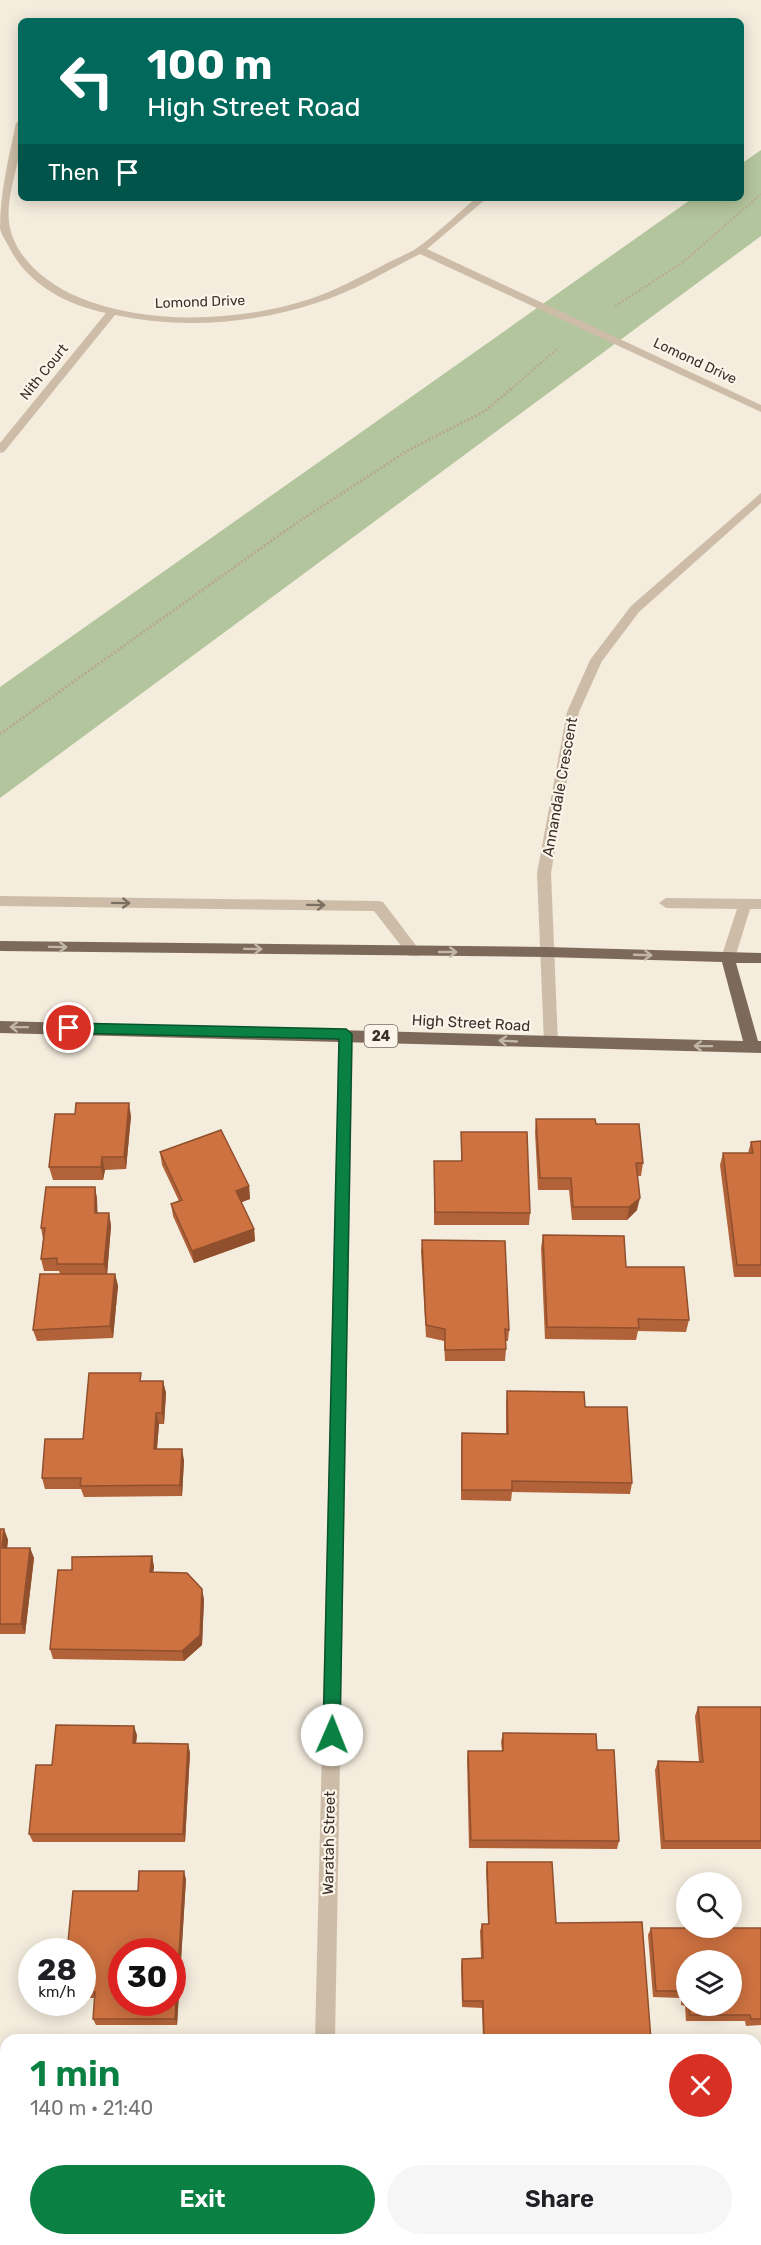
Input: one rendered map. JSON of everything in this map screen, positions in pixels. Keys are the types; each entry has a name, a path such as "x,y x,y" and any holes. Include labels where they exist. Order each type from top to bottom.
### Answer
{"main road":[{"path":"0,946 546,952 761,958"},
{"path":"729,958 757,1047"},
{"name":"High Street Road","path":"0,1027 346,1034 551,1043 757,1047"}],"street":[{"name":"Lomond Drive","path":"18,136 4,197 4,228 16,258 39,281 111,314 159,320 263,314 312,301 365,279 420,250 478,201"},
{"name":"Lomond Drive","path":"420,250 761,409"},
{"name":"Nith Court","path":"0,450 111,314"},
{"name":"Annandale Crescent","path":"551,1043 544,873 573,712 596,660 635,609 761,497"},
{"path":"0,901 378,906 414,952"},
{"path":"666,903 761,904"},
{"path":"729,958 745,904"},
{"name":"Waratah Street","path":"325,2034 346,1034"}],"path":[{"path":"0,734 295,524 407,451 485,411 583,326 682,263 761,194"}],"green space":[{"path":"761,150 761,236 0,798 0,687 689,201 744,201 744,162"}],"building":[{"path":"76,1103 129,1103 124,1157 102,1157 101,1167 49,1167 55,1114 75,1114"},
{"path":"536,1119 595,1119 596,1124 639,1124 643,1163 636,1163 640,1198 629,1207 573,1207 571,1178 540,1178"},
{"path":"221,1130 249,1186 236,1191 254,1229 192,1251 171,1204 182,1200 160,1152"},
{"path":"461,1132 527,1132 530,1213 435,1212 434,1161 462,1161"},
{"path":"761,1141 761,1265 737,1265 723,1153 753,1153 751,1142"},
{"path":"46,1187 95,1187 95,1213 109,1213 104,1264 57,1264 57,1258 41,1259 45,1228 41,1228"},
{"path":"543,1235 624,1236 626,1267 684,1267 689,1320 638,1319 639,1328 547,1327"},
{"path":"422,1240 505,1241 509,1330 505,1329 506,1349 445,1350 445,1329 426,1325"},
{"path":"40,1274 115,1274 110,1326 33,1330"},
{"path":"89,1373 141,1373 140,1381 163,1381 162,1413 156,1413 154,1449 182,1449 180,1485 80,1486 81,1478 42,1478 45,1439 83,1439"},
{"path":"507,1391 584,1392 585,1407 627,1407 632,1483 512,1481 512,1490 462,1490 462,1433 508,1434"},
{"path":"0,1529 4,1529 2,1548 30,1548 21,1624 0,1624"},
{"path":"152,1556 150,1572 187,1573 202,1589 200,1635 182,1651 50,1649 58,1570 72,1570 72,1557"},
{"path":"698,1707 761,1707 761,1841 664,1841 658,1761 703,1762"},
{"path":"56,1725 134,1726 133,1743 188,1744 183,1834 29,1834 36,1765 52,1765"},
{"path":"503,1733 596,1734 597,1750 614,1750 619,1841 471,1840 468,1751 503,1751"},
{"path":"487,1862 552,1862 556,1923 642,1922 651,2034 484,2034 483,2001 463,2001 462,1959 483,1958 482,1924 489,1924"},
{"path":"139,1871 184,1871 180,1938 108,1938 108,2016 175,2016 175,2019 93,2019 93,2016 96,2016 96,1938 68,1938 73,1891 138,1891"},
{"path":"651,1928 676,1928 676,1938 742,1938 742,1928 761,1928 761,2019 751,2019 750,2015 742,2015 742,1950 676,1950 676,1991 656,1991"}],"route":[{"path":"69,1028 346,1034 332,1735"}]}
